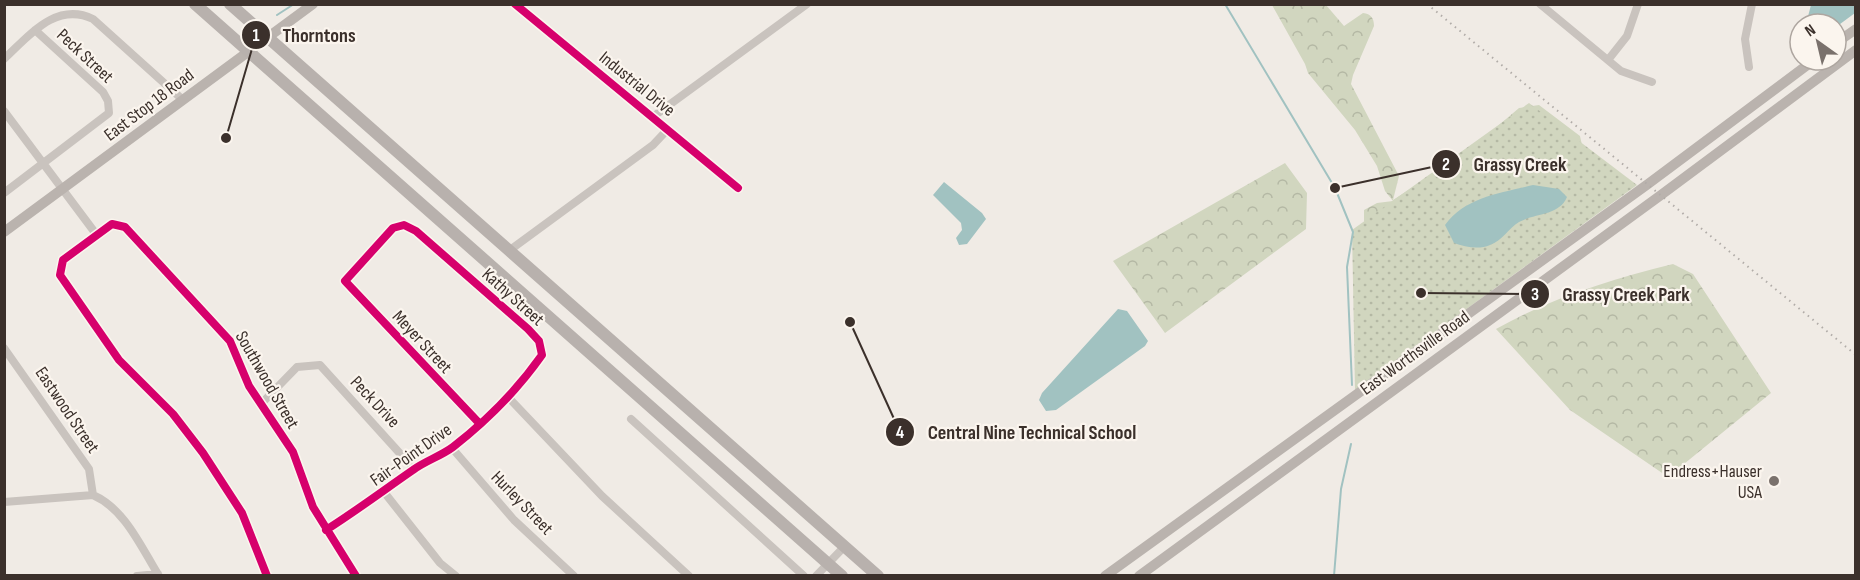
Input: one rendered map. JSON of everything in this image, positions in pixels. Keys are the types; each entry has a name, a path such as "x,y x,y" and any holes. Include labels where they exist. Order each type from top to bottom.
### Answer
{"main road":[{"path":"195,4 842,576"},
{"path":"230,4 878,576"},
{"name":"East Stop 18 Road","path":"4,232 313,4"},
{"name":"East Worthsville Road","path":"1139,576 1856,50"},
{"name":"East Worthsville Road","path":"1105,576 1638,191 1798,72"}],"street":[{"name":"Industrial Drive","path":"515,4 654,116 738,188"},
{"path":"654,116 807,4"},
{"path":"1540,4 1628,75 1652,82"},
{"path":"1608,60 1627,36 1638,4"},
{"path":"1749,67 1745,39 1752,4"},
{"path":"4,59 44,22 65,14 85,15 93,19 183,100"},
{"name":"Peck Street","path":"34,30 102,92 110,107 106,117 44,164"},
{"path":"4,111 96,234 70,254 59,268 65,284 114,353 173,414 225,486 242,513 267,576"},
{"path":"510,250 653,145 668,129"},
{"path":"4,193 44,164"},
{"name":"Southwood Street","path":"96,234 107,226 118,223 125,227 230,341 249,386 293,452 313,507 356,576"},
{"name":"Kathy Street","path":"345,281 393,228 404,225 416,231 539,341 542,355 507,396"},
{"name":"Meyer Street","path":"345,281 479,423"},
{"name":"Eastwood Street","path":"4,348 89,469 93,495"},
{"name":"Peck Drive","path":"261,404 297,367 310,364 320,365 414,469"},
{"path":"507,396 602,496 689,576"},
{"name":"Fair-Point Drive","path":"326,530 384,492 414,469 452,448 507,396"},
{"path":"632,419 804,576"},
{"name":"Hurley Street","path":"452,448 514,520 574,576"},
{"path":"384,492 440,563 456,576"},
{"path":"4,502 93,495 107,501 119,513 159,575"},
{"path":"816,576 844,546"},
{"path":"137,576 159,575"}],"green space":[{"path":"1272,5 1326,5 1344,26 1363,13 1370,15 1373,19 1374,26 1351,84 1399,176 1393,200 1466,153 1519,108 1539,105 1580,136 1584,154 1364,222 1364,210 1377,203 1393,201 1385,191 1377,166 1355,130 1308,73"},
{"path":"1529,103 1637,185 1355,390 1352,230"},
{"path":"1285,163 1307,193 1306,229 1165,333 1113,261"},
{"path":"1673,264 1693,274 1771,393 1668,477 1570,410 1496,329 1582,290"}],"water":[{"path":"1811,5 1855,5 1855,13 1848,18 1848,12 1809,12"},
{"path":"944,182 982,213 986,219 967,244 959,245 956,238 962,230 961,223 933,195"},
{"path":"1533,185 1559,189 1567,197 1558,208 1519,222 1498,241 1490,245 1472,247 1454,243 1445,225 1463,208 1496,194"},
{"path":"1118,309 1127,311 1148,341 1145,346 1056,410 1046,411 1039,400 1042,393"}],"waterway":[{"path":"277,15 294,4"},
{"path":"1225,4 1335,188 1353,232 1347,267 1352,385"},
{"path":"1334,576 1341,489 1351,444"}],"railway":[{"path":"1427,4 1856,355"}],"cycle path":[{"path":"515,4 738,188"},
{"path":"267,576 242,513 203,453 173,414 119,360 60,275 63,260 112,224 125,227 230,341 249,386 293,452 313,507 356,576"},
{"path":"326,530 465,437 512,392 542,355 539,341 528,329 416,231 404,225 393,228 345,281 479,423"}],"place":[{"name":"Thorntons","path":"226,138"},
{"name":"Grassy Creek","path":"1335,188"},
{"name":"Grassy Creek Park","path":"1421,293"},
{"name":"Central Nine Technical School","path":"850,322"},
{"name":"Endress+Hauser USA","path":"1774,481"}]}
